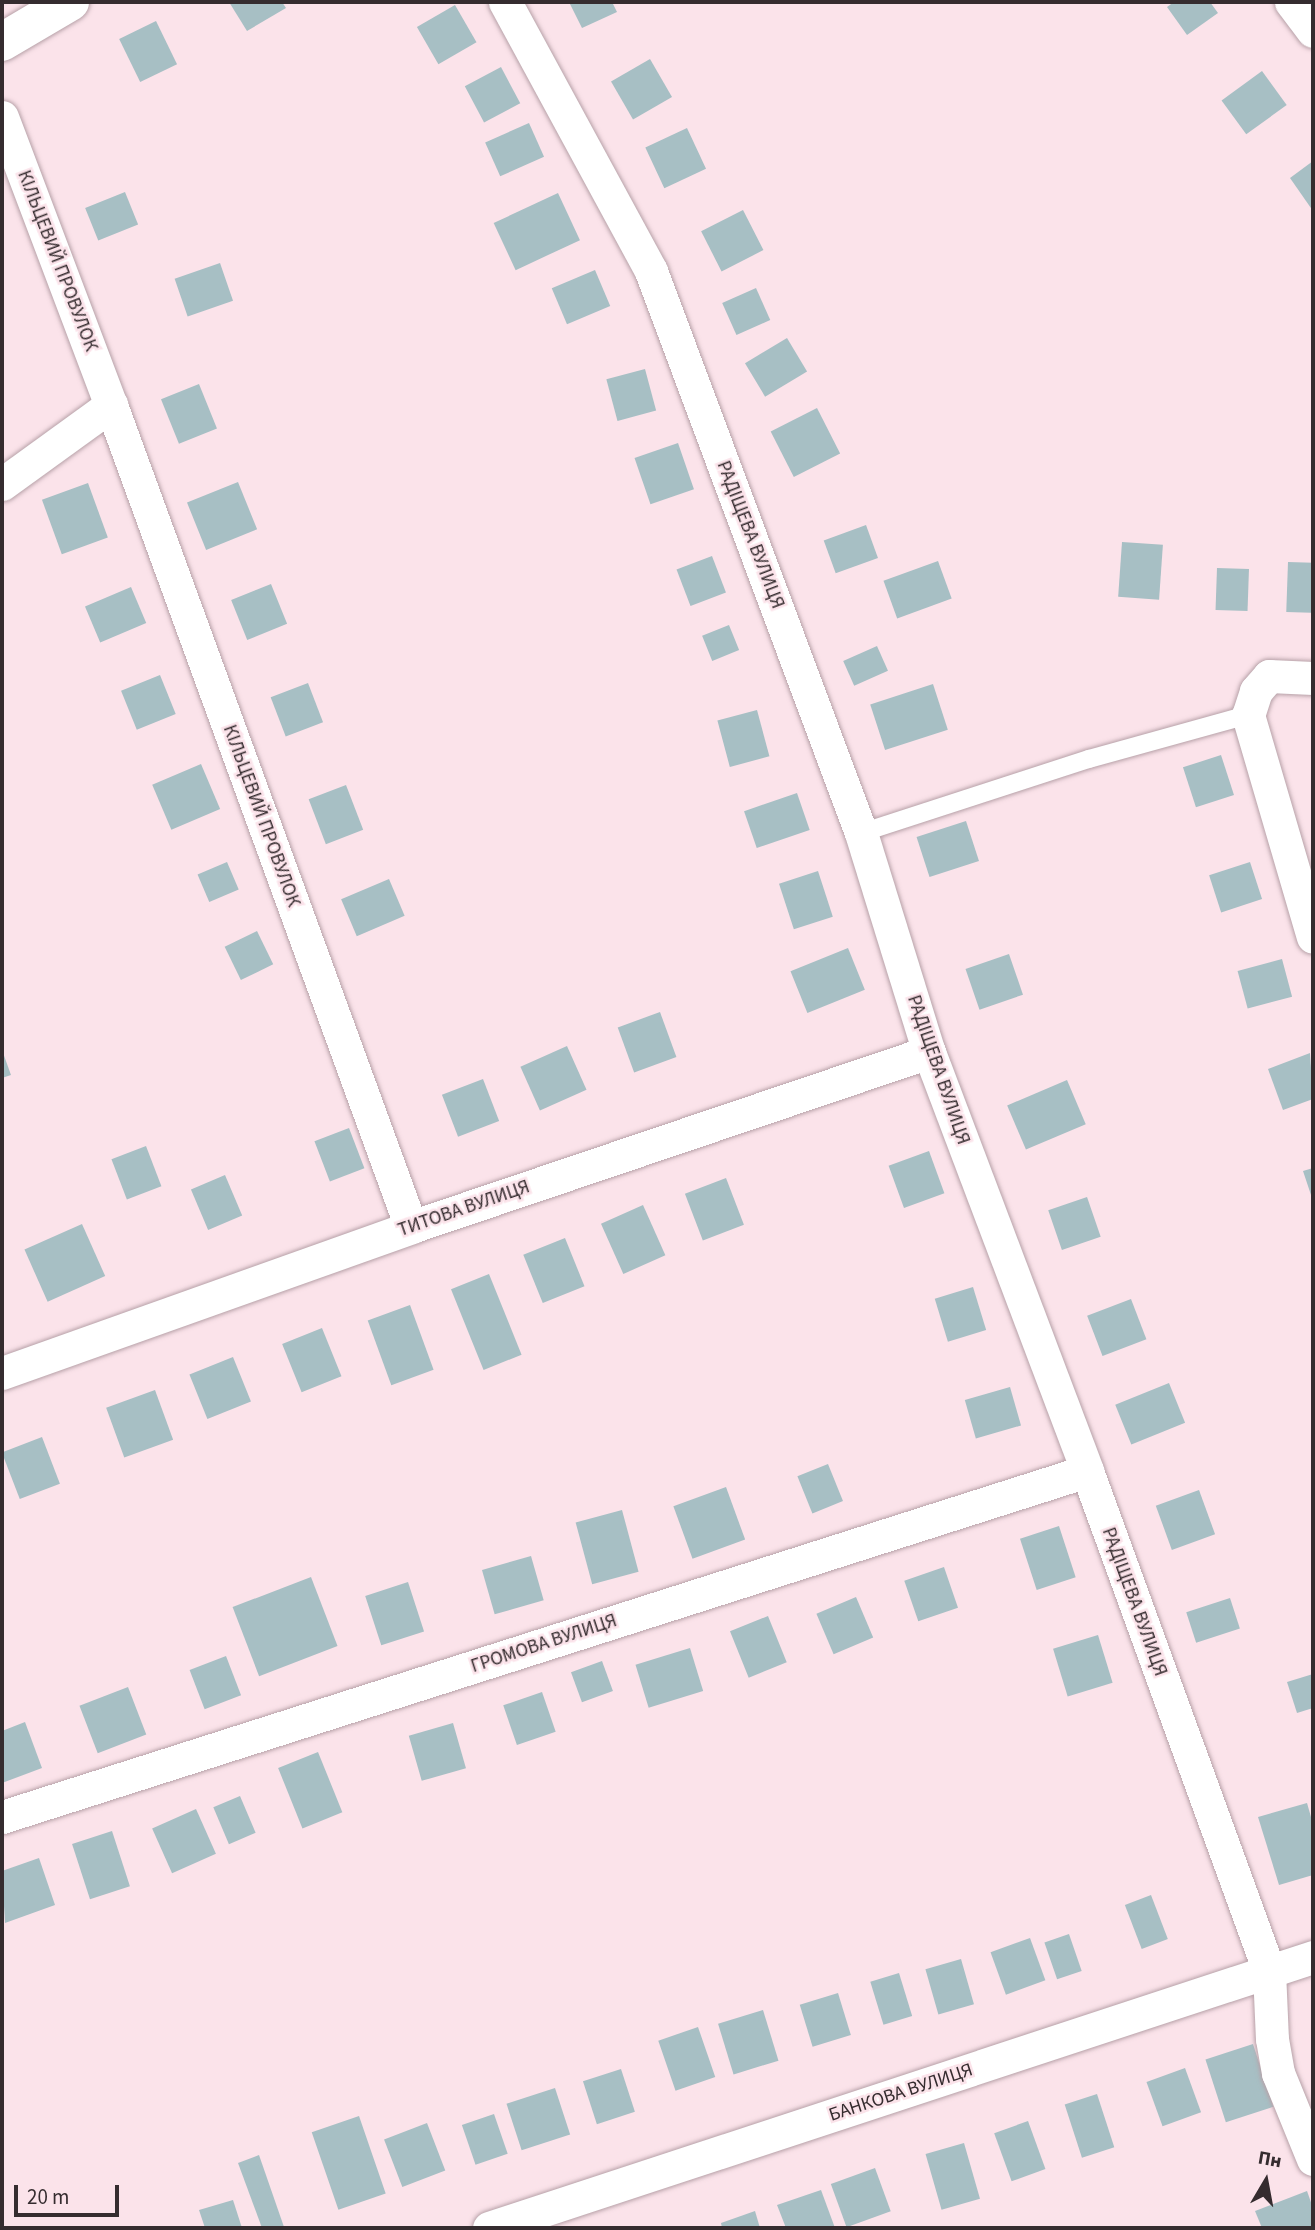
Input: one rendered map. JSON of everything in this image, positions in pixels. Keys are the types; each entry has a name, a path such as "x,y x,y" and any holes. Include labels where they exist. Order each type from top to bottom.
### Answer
{"street":[{"path":"2,42 70,2"},
{"name":"РАДІЩЕВА ВУЛИЦЯ","path":"505,2 650,271 861,833 929,1052 1087,1471 1269,1972 1272,2039 1278,2073 1313,2159"},
{"path":"1291,2 1313,31"},
{"name":"КІЛЬЦЕВИЙ ПРОВУЛОК","path":"2,117 111,405 411,1227"},
{"path":"2,484 111,405"},
{"path":"1313,678 1269,676 1256,691 1248,715 1313,937"},
{"name":"ТИТОВА ВУЛИЦЯ","path":"5,1361 929,1052"},
{"name":"ГРОМОВА ВУЛИЦЯ","path":"2,1816 1087,1471"},
{"name":"БАНКОВА ВУЛИЦЯ","path":"489,2228 1313,1957"}],"lane":[{"path":"861,833 1089,759 1248,715"}],"building":[{"path":"229,2 282,2 286,8 247,31"},
{"path":"569,2 612,2 617,12 582,28"},
{"path":"1174,2 1210,2 1218,13 1187,35 1167,7"},
{"path":"455,5 476,42 438,64 417,27"},
{"path":"156,21 177,64 140,82 119,39"},
{"path":"650,59 672,97 633,120 611,82"},
{"path":"501,67 520,103 484,122 465,86"},
{"path":"1262,71 1287,105 1246,134 1222,100"},
{"path":"529,123 544,157 500,176 485,143"},
{"path":"687,128 706,169 664,188 645,147"},
{"path":"1313,161 1313,211 1290,178"},
{"path":"125,192 138,224 98,241 85,208"},
{"path":"558,193 580,240 516,270 494,223"},
{"path":"743,210 763,250 722,271 701,231"},
{"path":"220,263 233,301 188,316 175,279"},
{"path":"595,270 610,306 567,324 552,288"},
{"path":"756,288 770,320 736,335 722,303"},
{"path":"787,338 807,371 765,397 745,363"},
{"path":"645,369 656,411 617,421 606,379"},
{"path":"199,384 217,429 179,444 161,399"},
{"path":"817,408 840,453 794,477 771,432"},
{"path":"678,443 694,489 650,504 635,458"},
{"path":"238,482 257,529 206,550 187,503"},
{"path":"88,483 108,538 62,554 42,500"},
{"path":"866,525 878,558 836,573 824,540"},
{"path":"1122,542 1163,545 1159,600 1118,597"},
{"path":"712,556 726,592 691,606 677,570"},
{"path":"938,561 952,599 897,618 883,581"},
{"path":"1288,562 1313,563 1311,613 1286,612"},
{"path":"1217,568 1249,569 1248,611 1216,610"},
{"path":"271,584 287,624 247,640 231,600"},
{"path":"131,587 146,623 100,642 85,607"},
{"path":"729,625 739,650 712,661 702,636"},
{"path":"877,646 888,671 854,686 843,661"},
{"path":"160,675 176,714 137,730 121,691"},
{"path":"308,683 323,722 286,737 271,697"},
{"path":"933,684 948,730 885,750 870,704"},
{"path":"757,710 769,756 730,767 717,721"},
{"path":"1221,755 1234,795 1196,807 1183,767"},
{"path":"201,764 220,809 171,830 152,785"},
{"path":"346,785 363,830 326,844 309,799"},
{"path":"797,793 810,830 757,848 744,811"},
{"path":"966,821 979,861 930,877 917,837"},
{"path":"227,862 239,890 209,902 198,875"},
{"path":"1250,862 1262,899 1221,912 1209,875"},
{"path":"818,871 833,917 794,929 779,884"},
{"path":"389,879 405,916 357,936 341,899"},
{"path":"257,931 273,964 241,980 225,947"},
{"path":"848,948 865,990 807,1013 791,971"},
{"path":"1009,954 1023,995 980,1010 966,969"},
{"path":"1282,959 1292,997 1248,1009 1238,971"},
{"path":"660,1012 676,1057 634,1072 618,1027"},
{"path":"567,1046 587,1090 540,1111 520,1067"},
{"path":"2,1050 11,1075 2,1078"},
{"path":"1310,1053 1313,1099 1283,1110 1268,1069"},
{"path":"483,1079 499,1121 458,1137 442,1095"},
{"path":"1067,1080 1086,1124 1026,1150 1007,1105"},
{"path":"349,1128 364,1168 330,1181 314,1141"},
{"path":"146,1146 161,1186 127,1199 111,1159"},
{"path":"929,1151 944,1193 904,1208 889,1166"},
{"path":"1313,1168 1313,1201 1303,1171"},
{"path":"225,1175 242,1216 208,1230 191,1189"},
{"path":"726,1178 744,1225 703,1240 685,1194"},
{"path":"1087,1197 1101,1237 1062,1250 1048,1210"},
{"path":"643,1205 665,1255 623,1274 601,1224"},
{"path":"82,1224 105,1276 48,1302 24,1250"},
{"path":"565,1238 584,1286 543,1303 523,1255"},
{"path":"489,1274 522,1355 484,1370 451,1289"},
{"path":"973,1287 986,1330 948,1342 935,1299"},
{"path":"1131,1299 1146,1339 1103,1356 1087,1316"},
{"path":"410,1305 434,1370 391,1385 368,1320"},
{"path":"322,1328 341,1376 302,1392 282,1344"},
{"path":"233,1357 251,1402 207,1419 189,1375"},
{"path":"1169,1383 1185,1423 1131,1445 1115,1405"},
{"path":"1010,1387 1021,1425 976,1438 965,1400"},
{"path":"155,1390 173,1440 124,1458 106,1408"},
{"path":"42,1437 60,1484 20,1499 2,1452"},
{"path":"828,1464 843,1501 812,1513 797,1476"},
{"path":"726,1487 745,1540 693,1559 673,1506"},
{"path":"1199,1490 1215,1534 1172,1550 1156,1506"},
{"path":"622,1510 639,1572 592,1584 576,1522"},
{"path":"1059,1526 1076,1577 1037,1590 1020,1539"},
{"path":"531,1556 544,1600 495,1614 482,1570"},
{"path":"944,1567 958,1608 918,1621 904,1581"},
{"path":"311,1577 338,1646 259,1676 233,1607"},
{"path":"408,1582 424,1631 381,1645 365,1596"},
{"path":"856,1597 873,1638 834,1654 816,1614"},
{"path":"1230,1598 1240,1628 1196,1643 1186,1612"},
{"path":"768,1616 787,1662 749,1678 730,1631"},
{"path":"1098,1635 1113,1683 1068,1697 1053,1649"},
{"path":"690,1648 703,1691 649,1708 635,1665"},
{"path":"226,1656 241,1695 205,1709 190,1670"},
{"path":"602,1661 613,1691 582,1702 571,1672"},
{"path":"1313,1674 1313,1708 1297,1713 1287,1682"},
{"path":"128,1687 146,1735 98,1753 79,1706"},
{"path":"542,1692 556,1732 517,1745 503,1705"},
{"path":"25,1722 42,1768 2,1783 2,1731"},
{"path":"453,1723 466,1768 422,1781 409,1736"},
{"path":"318,1752 342,1812 302,1828 278,1768"},
{"path":"240,1796 256,1833 229,1844 213,1807"},
{"path":"1307,1803 1313,1824 1313,1875 1279,1885 1258,1817"},
{"path":"196,1809 216,1854 172,1873 152,1829"},
{"path":"112,1831 130,1886 90,1899 72,1844"},
{"path":"39,1858 55,1905 5,1923 2,1871"},
{"path":"1151,1895 1168,1939 1142,1949 1125,1905"},
{"path":"1069,1934 1082,1971 1057,1979 1044,1942"},
{"path":"1030,1938 1045,1980 1006,1995 991,1952"},
{"path":"961,1959 974,2004 938,2014 925,1969"},
{"path":"899,1973 912,2016 883,2025 870,1982"},
{"path":"838,1993 851,2035 813,2047 800,2005"},
{"path":"763,2010 778,2061 734,2074 718,2024"},
{"path":"698,2027 715,2077 676,2091 658,2041"},
{"path":"1253,2044 1273,2107 1226,2122 1205,2059"},
{"path":"1185,2068 1201,2112 1163,2126 1146,2082"},
{"path":"621,2069 635,2112 597,2124 583,2081"},
{"path":"555,2088 570,2135 522,2150 506,2104"},
{"path":"1097,2094 1114,2147 1082,2158 1065,2105"},
{"path":"494,2114 508,2154 476,2165 462,2125"},
{"path":"359,2116 386,2194 338,2210 312,2132"},
{"path":"1028,2121 1045,2169 1012,2181 994,2133"},
{"path":"427,2123 445,2171 402,2187 384,2139"},
{"path":"964,2143 980,2199 942,2210 926,2154"},
{"path":"259,2155 284,2227 282,2228 262,2228 238,2163"},
{"path":"875,2168 891,2211 847,2227 831,2184"},
{"path":"821,2190 835,2228 786,2228 777,2205"},
{"path":"1307,2191 1313,2208 1313,2228 1262,2228 1255,2211"},
{"path":"233,2200 242,2228 205,2228 199,2210"},
{"path":"755,2211 760,2228 722,2228 721,2223"}]}
